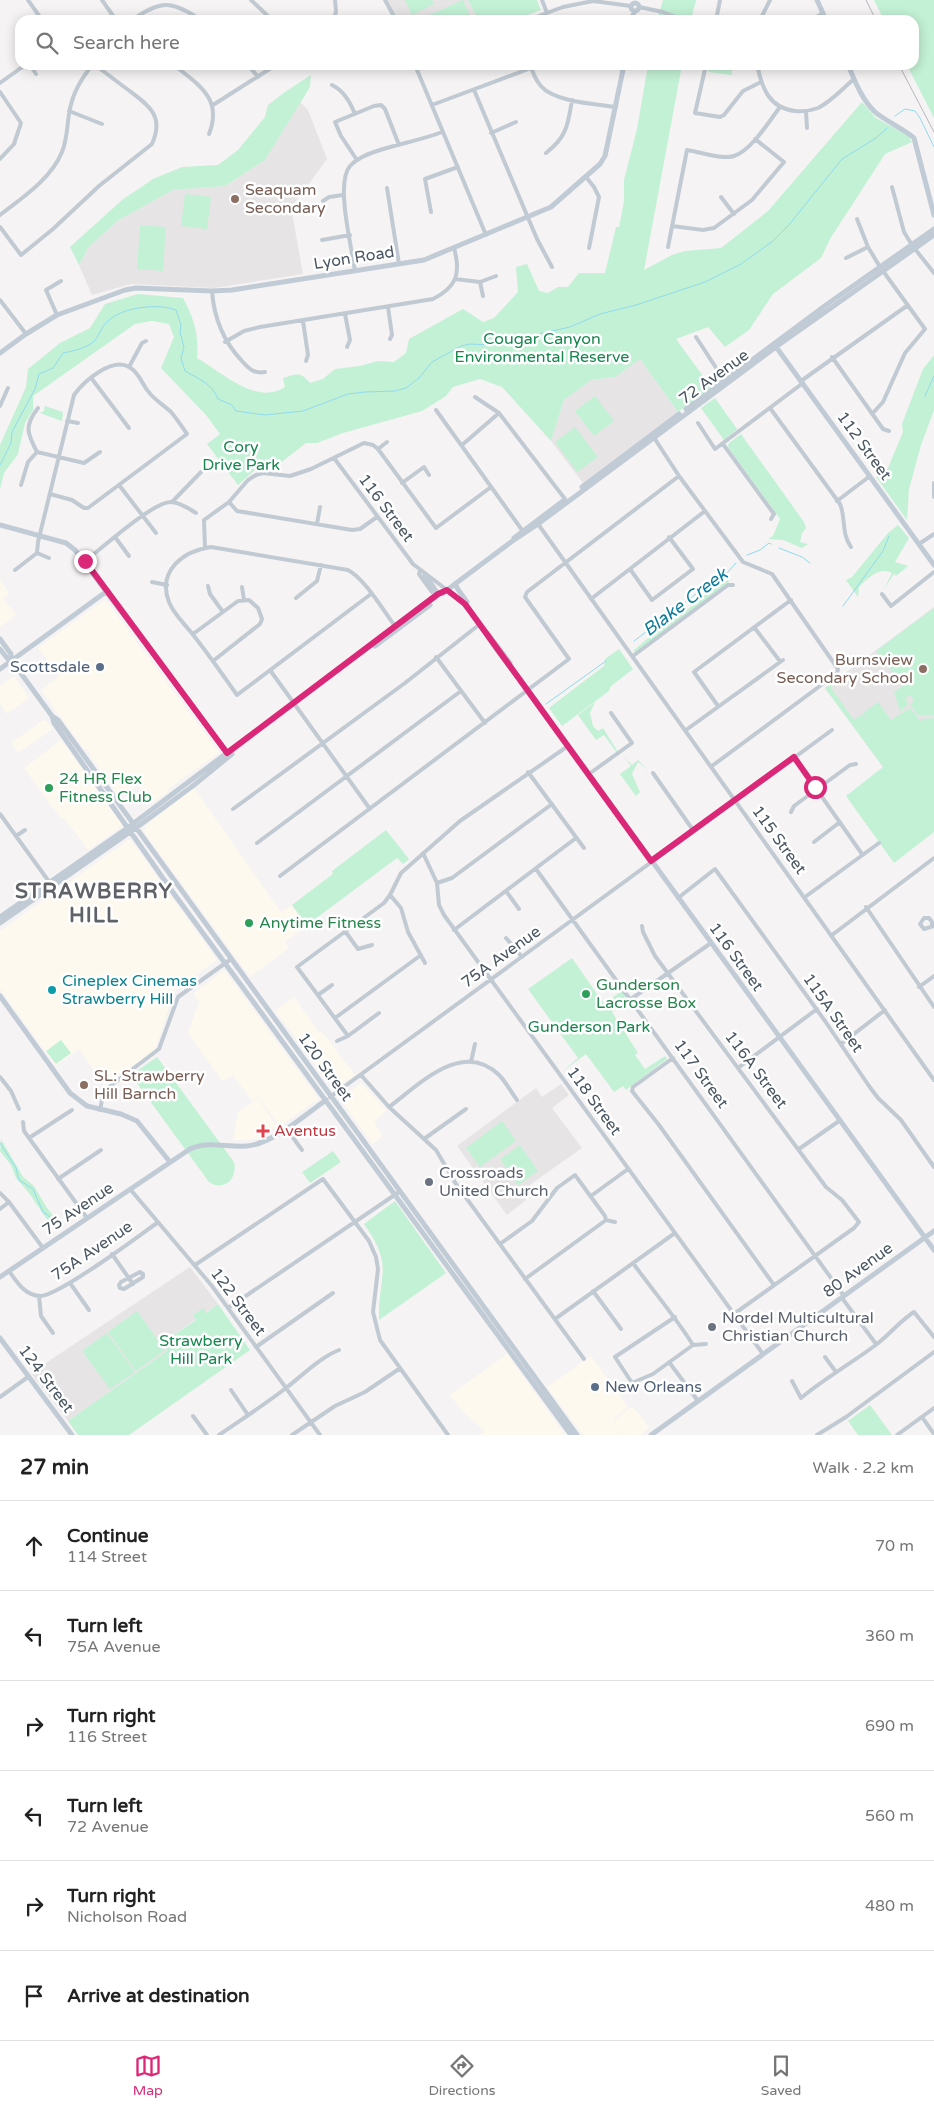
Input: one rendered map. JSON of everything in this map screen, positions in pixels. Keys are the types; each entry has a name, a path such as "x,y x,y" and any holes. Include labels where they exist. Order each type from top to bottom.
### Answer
{"main road":[{"path":"817,0 823,13"},
{"name":"Lyon Road","path":"0,353 57,315 130,289 232,290 424,260 551,207 586,177 605,156 623,70"},
{"path":"850,70 865,100 875,112 914,138 934,215"},
{"name":"72 Avenue","path":"294,705 395,626 538,524 724,380 913,247 934,229"},
{"name":"72 Avenue","path":"913,247 934,235"},
{"name":"72 Avenue","path":"511,542 522,530 775,345"},
{"name":"112 Street","path":"775,345 934,565"},
{"path":"0,525 66,543 85,561 228,754"},
{"path":"426,575 442,593"},
{"path":"456,583 473,615"},
{"path":"0,669 107,591"},
{"name":"72 Avenue","path":"0,923 130,830 189,781 294,705 442,593"},
{"name":"116 Street","path":"442,593 461,600 501,649 519,678 934,1250"},
{"name":"120 Street","path":"0,639 11,654 12,660 52,716 54,723 130,830 261,1012 467,1284 571,1435"},
{"name":"120 Street","path":"0,649 7,658 12,660"},
{"name":"120 Street","path":"52,716 58,720 135,825 296,1049 328,1098"},
{"name":"72 Avenue","path":"135,825 173,801 228,754"},
{"path":"173,801 174,797 186,788 189,781"},
{"name":"72 Avenue","path":"0,917 51,885"},
{"path":"0,996 70,1093 79,1101 100,1110 121,1114 137,1121 170,1162"},
{"path":"261,1012 267,1012 280,1027"},
{"path":"276,1032 280,1032 296,1049"},
{"name":"75A Avenue","path":"170,1162 199,1145 257,1145 286,1128 328,1098"},
{"name":"75 Avenue","path":"0,1277 170,1162"},
{"name":"120 Street","path":"398,1193 453,1272 488,1320 503,1337"},
{"name":"80 Avenue","path":"651,1435 934,1231"},
{"path":"453,1272 467,1284"},
{"path":"503,1337 518,1353 577,1435"},
{"name":"124 Street","path":"0,1338 72,1435"}],"street":[{"path":"28,0 38,15"},
{"path":"102,0 112,15"},
{"path":"251,0 267,15"},
{"path":"334,0 335,15"},
{"path":"385,0 393,15"},
{"path":"542,0 547,13"},
{"path":"542,15 575,3 593,0 635,5 671,15"},
{"path":"717,15 720,0"},
{"path":"762,15 770,0"},
{"path":"138,15 161,2 176,5 193,15"},
{"path":"0,82 18,70"},
{"path":"33,70 36,74"},
{"path":"0,216 23,197 56,164 66,139 69,111 78,84 89,70"},
{"path":"0,227 21,255 53,229 99,186 152,144 157,126 151,108 100,70"},
{"path":"180,70 193,80 213,105 214,121 209,134"},
{"path":"252,70 258,77"},
{"path":"213,105 268,70"},
{"path":"417,70 486,234"},
{"path":"432,105 524,70"},
{"path":"532,70 536,80 545,91 562,98 616,107"},
{"path":"705,70 696,113 724,116 743,92 761,82"},
{"path":"758,70 768,98 780,107 806,112 820,107 854,79"},
{"path":"332,85 338,88 349,100 355,114"},
{"path":"474,90 536,239 552,267"},
{"path":"0,92 21,123 14,144 0,158"},
{"path":"546,153 555,146 564,134 572,100"},
{"path":"357,160 341,136 335,122 355,114 381,105 385,109 399,145"},
{"path":"668,247 687,150 725,157 735,156 756,139 780,107"},
{"path":"69,111 102,124"},
{"path":"806,112 806,128"},
{"path":"491,133 516,122"},
{"path":"355,271 343,195 346,172 357,160 379,150 421,140 442,132"},
{"path":"672,226 697,230 713,229 752,200 784,162 756,139"},
{"path":"431,212 425,179 458,167"},
{"path":"586,177 599,197 590,248"},
{"path":"892,187 904,232 913,247 934,273"},
{"path":"387,188 399,264"},
{"path":"323,201 329,197 343,195"},
{"path":"721,197 734,214"},
{"path":"857,218 868,247 925,329 905,353 896,368 883,402 872,414"},
{"path":"322,240 350,235"},
{"path":"846,258 868,247"},
{"path":"225,342 244,331 260,327 433,299 447,291 455,279 458,260 454,248"},
{"path":"455,279 480,282 496,276"},
{"path":"57,315 46,290 61,280"},
{"path":"480,282 483,296"},
{"path":"212,291 217,322 225,342 250,370 258,373 265,372"},
{"path":"0,300 26,334"},
{"path":"698,423 715,449 770,408 832,357 908,305"},
{"path":"388,307 392,335 390,339"},
{"path":"346,314 350,340 347,347"},
{"path":"303,320 308,355 306,361"},
{"name":"72 Avenue","path":"696,337 724,380"},
{"path":"129,366 142,343 146,340"},
{"path":"832,357 883,429 889,431"},
{"path":"15,570 37,553 58,457 74,395 92,379 114,365 129,366 137,374 147,391 171,412 187,434 88,508 84,508 72,500 50,494"},
{"path":"92,379 129,428"},
{"path":"0,406 8,388"},
{"path":"475,397 499,412 565,500"},
{"path":"37,452 28,429 31,417 38,408"},
{"path":"770,408 842,508 841,528 851,546"},
{"path":"436,410 522,530"},
{"path":"462,445 499,412"},
{"path":"67,421 78,423"},
{"path":"653,436 679,476 743,562 772,574 836,664 837,674 712,766"},
{"path":"378,449 387,442"},
{"path":"206,548 204,520 229,502 248,480 263,473 290,476 311,469 364,443 373,445 378,449 436,528 490,487"},
{"path":"723,444 774,514 772,519"},
{"path":"37,452 84,463 100,452"},
{"path":"21,485 28,462 37,452"},
{"name":"116 Street","path":"334,458 420,572 419,574 432,592"},
{"path":"402,483 424,467 429,475"},
{"path":"85,561 157,506 172,502 201,472"},
{"path":"280,876 569,659 525,597 527,592 679,476"},
{"path":"837,501 870,476"},
{"path":"934,483 934,497"},
{"path":"119,485 156,533"},
{"path":"172,502 196,513"},
{"path":"229,502 237,511 352,530 360,529 377,517"},
{"path":"317,524 320,507"},
{"path":"591,599 705,511"},
{"path":"538,524 541,516"},
{"name":"115 Street","path":"538,524 934,1080"},
{"path":"919,544 934,534"},
{"path":"115,537 129,556"},
{"path":"630,569 652,600 692,569 669,537"},
{"path":"371,594 237,695 213,660 173,609 168,599 167,585 171,570 181,558 189,552 210,547 348,570 355,573 371,594 395,626"},
{"path":"37,553 49,558"},
{"path":"296,598 317,581 320,565"},
{"name":"116 Street","path":"420,572 426,575 442,593"},
{"path":"882,594 891,606 934,572"},
{"path":"152,582 167,585"},
{"path":"633,656 728,585 734,585"},
{"path":"208,586 210,594 223,612"},
{"path":"242,587 244,600"},
{"path":"193,634 223,612 244,600 254,603 262,619"},
{"path":"718,706 694,672 791,600"},
{"path":"213,660 254,630 262,619"},
{"path":"262,619 268,620"},
{"path":"233,809 405,683 480,624"},
{"path":"686,730 781,660 754,627"},
{"path":"436,657 485,723"},
{"path":"270,670 370,809"},
{"path":"257,843 462,691"},
{"path":"589,774 632,743 611,713"},
{"name":"75A Avenue","path":"328,1098 832,730"},
{"path":"348,1036 297,967 384,903 401,873 460,821 568,746"},
{"path":"794,757 862,854"},
{"path":"791,812 794,806 817,789 850,765 856,764"},
{"path":"528,772 584,848"},
{"path":"653,773 693,830"},
{"path":"437,883 452,878 552,804"},
{"path":"0,814 51,885"},
{"path":"814,842 840,822"},
{"path":"16,836 25,830"},
{"path":"454,930 576,838"},
{"path":"805,897 879,843"},
{"name":"118 Street","path":"423,853 437,883 439,904 454,930 492,979 763,1354"},
{"path":"832,935 934,858"},
{"name":"117 Street","path":"536,868 815,1255 876,1344"},
{"name":"115A Street","path":"678,898 715,869 817,1009 869,1086 878,1098 901,1120 934,1167"},
{"path":"506,891 519,909"},
{"path":"390,895 398,902 408,932 425,963"},
{"path":"866,908 934,1007"},
{"name":"116A Street","path":"642,926 655,956 826,1187 842,1200 858,1222 854,1228 815,1255"},
{"path":"345,931 358,949 372,945"},
{"path":"506,938 522,957"},
{"path":"631,999 710,943"},
{"path":"335,1018 421,955"},
{"path":"100,1110 103,1095 109,1087 159,1049 178,997 231,959"},
{"path":"919,987 934,976"},
{"path":"318,995 332,985"},
{"path":"738,1068 817,1009"},
{"path":"841,1044 885,1010"},
{"path":"337,1040 348,1036 379,1013"},
{"path":"471,1062 476,1044"},
{"path":"673,1058 633,1087 632,1091 659,1125 774,1285"},
{"path":"389,1107 448,1066 461,1062 471,1062 484,1066 500,1076 517,1100"},
{"path":"361,1075 389,1107 436,1150 456,1184 584,1360"},
{"path":"0,1077 20,1109"},
{"path":"424,1139 466,1109"},
{"path":"29,1138 72,1110"},
{"path":"799,1149 839,1121"},
{"path":"23,1122 24,1131 87,1218"},
{"path":"286,1128 302,1150"},
{"path":"58,1179 101,1150"},
{"path":"591,1196 628,1169"},
{"path":"500,1244 532,1221 557,1188 575,1175 606,1220"},
{"path":"195,1265 323,1179 369,1241 376,1257 378,1269 372,1312 377,1334 399,1369 448,1435"},
{"name":"122 Street","path":"130,1189 157,1223 195,1265 320,1435"},
{"path":"228,1308 398,1193"},
{"path":"0,1194 9,1202 43,1248"},
{"path":"0,1209 9,1202"},
{"path":"525,1279 602,1225 606,1220"},
{"path":"606,1220 615,1222"},
{"name":"75A Avenue","path":"39,1296 50,1294 70,1283 157,1223"},
{"path":"555,1319 675,1233"},
{"path":"112,1254 133,1284"},
{"path":"734,1314 815,1255"},
{"path":"633,1263 675,1317 693,1345"},
{"path":"9,1271 22,1288 39,1296 41,1316 53,1333"},
{"path":"138,1272 143,1274 143,1277 133,1284 124,1289 120,1288 121,1282 128,1278 138,1272"},
{"path":"70,1283 89,1310"},
{"path":"593,1291 621,1329"},
{"path":"256,1346 333,1293"},
{"path":"792,1381 801,1398 892,1332 901,1321 914,1312 934,1337"},
{"path":"675,1317 615,1357 632,1383 653,1374 693,1345 706,1344"},
{"path":"218,1435 340,1350"},
{"path":"817,1435 846,1417 934,1352"},
{"path":"825,1356 836,1372"},
{"path":"669,1362 698,1401"},
{"path":"292,1435 335,1406 365,1392 399,1369"},
{"path":"0,1397 28,1377"},
{"path":"231,1390 248,1415"},
{"path":"897,1435 934,1408"},
{"path":"193,1416 207,1435"},
{"path":"922,1417 934,1434"}],"shaded area":[{"path":"386,0 468,0 476,15 395,15"},
{"name":"Seaquam Secondary","path":"300,102 308,110 327,159 291,208 303,274 214,288 131,284 92,295 79,265 88,248 117,221 173,190 225,186 265,160"},
{"path":"640,359 678,412 583,483 551,441 564,400 591,380 615,377"},
{"path":"0,580 9,593 3,598 16,615 0,627"},
{"path":"104,600 219,752 169,788 168,792 152,804 138,785 120,798 91,757 88,749 84,749 41,690 59,676 38,648"},
{"path":"934,607 934,728 883,767 825,688"},
{"path":"14,676 29,698 7,714 0,704 0,686"},
{"path":"45,719 53,729 18,753 11,743"},
{"path":"61,740 122,824 121,827 88,850 64,818 62,820 24,768"},
{"path":"194,788 281,912 291,905 306,926 285,942 289,948 250,977 144,832 146,825"},
{"path":"130,839 217,960 174,991 155,1050 103,1087 103,1083 79,1049 56,1066 0,989 0,931"},
{"path":"225,971 319,1099 279,1126 258,1097 252,1101 233,1075 223,1082 188,1033 199,1002 194,995 195,992"},
{"path":"294,997 318,1031 323,1033 355,1075 335,1089 275,1011"},
{"path":"361,1083 387,1110 374,1122 383,1136 372,1144 340,1099"},
{"path":"561,1084 569,1095 552,1108 582,1148 531,1184 526,1200 507,1215 457,1146 536,1088 542,1097"},
{"path":"258,1098 277,1127 254,1140 233,1140 238,1112"},
{"path":"190,1267 218,1304 162,1343 167,1351 68,1421 31,1373"},
{"path":"507,1354 565,1435 479,1435 485,1431 461,1410 450,1395"},
{"path":"591,1356 628,1407 613,1419 624,1435 583,1435 547,1387"},
{"path":"631,1407 635,1409 649,1428 640,1435 625,1435 614,1420"}],"green space":[{"path":"405,0 432,0 434,4 412,15"},
{"path":"463,0 470,15 429,15"},
{"path":"468,0 537,0 541,10 528,15 476,15"},
{"path":"663,0 696,0 692,15 658,15"},
{"path":"874,0 934,0 934,118 910,70 919,70 919,15 882,15"},
{"name":"Cougar Canyon Environmental Reserve","path":"647,70 681,70 644,270 672,255 685,251 721,248 768,211 862,102 876,118 909,136 912,142 885,154 830,239 821,258 773,294 749,330 725,347 708,327 676,339 711,387 678,412 640,359 615,377 591,380 564,400 551,441 502,387 480,379 453,387 446,396 422,411 343,433 317,443 306,443 274,468 256,469 238,485 207,444 220,434 206,415 161,368 174,337 169,324 152,321 135,324 33,396 33,410 25,423 18,454 4,473 0,489 0,445 26,387 28,369 60,343 90,328 105,304 138,294 183,298 195,327 197,358 251,390 274,392 285,387 283,378 291,375 298,374 310,383 323,379 335,369 360,366 378,361 394,362 406,353 409,339 463,309 483,322 494,318 518,292 516,267 527,264 539,291 548,293 558,287 568,287 579,273 605,273 616,227 619,227 624,201 624,180 637,129"},
{"path":"708,70 732,70 732,75 708,72"},
{"path":"311,75 310,87 265,160 225,186 173,190 117,221 88,248 79,265 70,247 122,200 153,179 182,167 218,165 238,150 265,117 268,105"},
{"path":"185,194 211,197 207,229 181,226"},
{"path":"140,225 166,227 163,271 137,269"},
{"path":"934,355 934,410 921,445 909,489 907,520 876,477 888,468 903,432 902,424 923,369"},
{"path":"595,396 614,421 594,436 575,411"},
{"path":"715,398 737,429 724,440 701,408"},
{"path":"45,406 63,412 62,421 40,413 44,411"},
{"path":"575,427 598,457 577,472 555,442"},
{"path":"741,434 804,522 806,528 802,533 800,542 808,544 802,548 783,540 768,539 773,536 780,519 728,447 729,443"},
{"path":"898,525 909,538 895,562 908,566 896,576 894,574 884,589 892,573 883,571 874,574 859,587 858,597 846,580 852,577 888,533"},
{"path":"728,580 728,583 636,652 633,651 661,627"},
{"path":"934,608 934,715 918,715 910,705 914,701 910,695 906,698 908,705 900,711 894,692 903,686 876,651"},
{"path":"619,649 633,669 610,687 609,691 562,726 549,708 604,666 605,659"},
{"path":"831,684 833,686 831,688 854,720 862,714 868,721 863,713 878,702 891,720 910,708 922,723 921,719 934,718 934,832 894,863 846,796 883,767 825,688"},
{"path":"595,702 590,713 593,726 598,731 603,728 617,753 604,735 596,740 578,715"},
{"path":"623,755 632,765 638,760 648,770 638,762 632,774 640,792 636,796 620,774 631,766"},
{"path":"386,830 409,859 403,864 397,858 307,925 292,905 333,874 332,871"},
{"name":"Gunderson Park","path":"572,958 604,1004 623,990 629,999 612,1012 638,1053 635,1055 645,1069 665,1056 667,1059 626,1090 623,1086 614,1092 586,1054 563,1071 578,1058 528,989"},
{"path":"61,1040 71,1053 56,1064 46,1051"},
{"path":"157,1057 234,1162 234,1174 225,1185 215,1185 209,1182 131,1075"},
{"path":"502,1121 516,1141 480,1167 466,1148"},
{"path":"1,1139 23,1177 34,1186 47,1208 62,1226 58,1231 16,1178 11,1165 0,1151"},
{"path":"520,1145 538,1171 518,1185 500,1159"},
{"path":"333,1151 341,1162 310,1183 302,1172"},
{"path":"395,1201 446,1273 379,1320 383,1271 382,1261 374,1239 364,1224"},
{"name":"Strawberry Hill Park","path":"218,1304 250,1350 129,1435 78,1435 68,1421 167,1351 162,1343 196,1320 193,1315 203,1308 206,1313"},
{"path":"137,1311 165,1350 136,1371 108,1332"},
{"path":"107,1333 135,1372 110,1389 82,1351"},
{"path":"870,1405 892,1435 858,1435 848,1421"}],"waterway":[{"path":"895,116 905,109 915,111 934,147"},
{"path":"0,465 11,443 12,432 35,389 39,374 53,368 63,353 74,351 92,343 105,324 121,313 150,307 176,310 181,325 180,332 184,347 181,358 185,371 208,385 218,399 232,405 236,411 265,415 303,411 348,394 395,391 406,388 419,378 432,362 461,346 470,344 489,345 570,327 600,314 636,305 705,282 741,264 773,241 788,226 842,159 876,138 887,128"},
{"name":"Blake Creek","path":"925,396 934,376"},
{"name":"Blake Creek","path":"843,606 883,551 889,536"},
{"name":"Blake Creek","path":"747,555 760,550 769,543 771,544"},
{"name":"Blake Creek","path":"779,548 802,557 810,563"},
{"name":"Blake Creek","path":"634,641 708,585 726,574 736,563"},
{"name":"Blake Creek","path":"546,704 606,661"},
{"path":"0,1143 16,1168 19,1180 33,1189 43,1212 49,1216 57,1228"}],"railway":[{"path":"866,0 874,15"},
{"path":"902,70 934,132"}],"place":[{"name":"Seaquam Secondary","path":"235,199"},
{"name":"Scottsdale","path":"100,667"},
{"name":"Burnsview Secondary School","path":"923,669"},
{"name":"24 HR Flex Fitness Club","path":"49,788"},
{"name":"Anytime Fitness","path":"249,923"},
{"name":"Cineplex Cinemas Strawberry Hill","path":"52,990"},
{"name":"Gunderson Lacrosse Box","path":"586,994"},
{"name":"SL: Strawberry Hill Barnch","path":"84,1085"},
{"name":"Aventus","path":"263,1131"},
{"name":"Crossroads United Church","path":"429,1182"},
{"name":"Nordel Multicultural Christian Church","path":"712,1327"},
{"name":"New Orleans","path":"595,1387"}],"district":[{"name":"STRAWBERRY HILL","path":"94,903"}],"route":[{"path":"85,561 227,753 438,594 447,590 465,604 497,651 528,690 651,861 794,757 815,787"}],"park label":[{"name":"Cory Drive Park","path":"241,456"}]}
